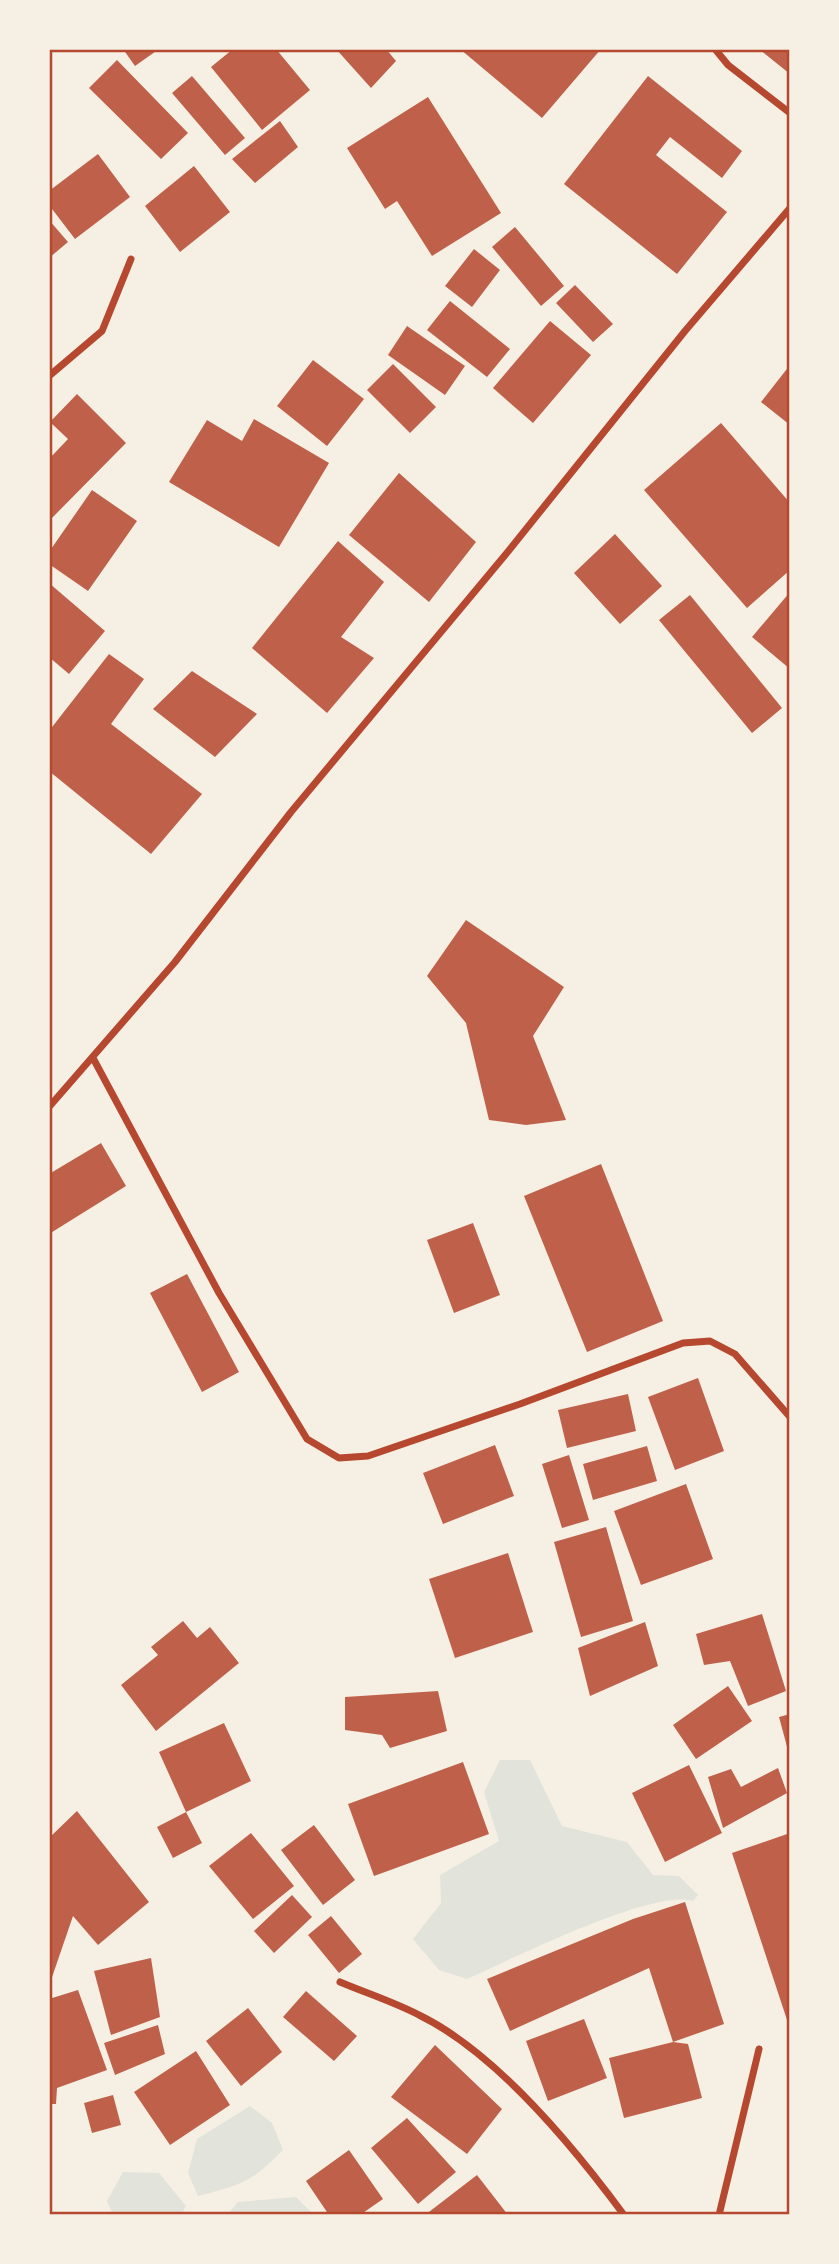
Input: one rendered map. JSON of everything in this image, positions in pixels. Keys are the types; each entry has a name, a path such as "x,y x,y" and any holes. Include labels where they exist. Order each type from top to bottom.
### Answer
{"street":[{"path":"715,49 728,65 790,113"},
{"path":"49,1107 175,962 291,811 506,554 684,331 790,208"},
{"path":"49,376 102,331 131,260"},
{"path":"93,1058 219,1293 307,1439 339,1458 368,1456 520,1404 683,1343 710,1341 734,1354 790,1417"},
{"path":"340,1982 421,2015 474,2050 581,2156 624,2215"},
{"path":"719,2215 759,2049"}],"shaded area":[{"path":"500,1760 530,1760 562,1826 627,1842 653,1875 679,1876 698,1895 693,1901 674,1900 615,1915 467,1979 439,1970 413,1939 441,1903 440,1875 499,1841 484,1792"},
{"path":"250,2106 272,2123 283,2150 245,2181 198,2196 188,2173 197,2139"},
{"path":"123,2172 159,2173 186,2206 181,2215 113,2215 107,2201"},
{"path":"296,2197 314,2215 227,2215 238,2202"}],"building":[{"path":"123,49 159,49 135,66"},
{"path":"233,49 276,49 310,90 262,130 211,67"},
{"path":"336,49 386,49 396,61 371,88"},
{"path":"460,49 601,49 542,118"},
{"path":"759,49 790,49 790,74"},
{"path":"117,60 188,133 161,159 89,88"},
{"path":"192,76 245,138 225,155 172,93"},
{"path":"648,76 742,151 722,178 670,137 656,155 727,212 677,274 564,184"},
{"path":"428,97 501,213 432,256 397,201 385,209 347,148"},
{"path":"280,121 298,147 255,183 232,159"},
{"path":"98,154 130,197 75,239 49,205 49,191"},
{"path":"194,166 230,212 180,252 145,206"},
{"path":"49,220 68,242 49,258"},
{"path":"515,227 564,286 541,306 492,247"},
{"path":"474,249 500,270 472,307 445,286"},
{"path":"575,285 613,324 593,342 556,303"},
{"path":"450,301 510,349 487,377 427,330"},
{"path":"550,321 591,355 533,423 493,388"},
{"path":"407,326 465,366 445,395 388,355"},
{"path":"313,360 364,399 327,446 277,406"},
{"path":"393,364 436,407 410,433 367,390"},
{"path":"790,365 790,425 761,402"},
{"path":"77,394 126,443 49,521 49,459 68,439 50,422"},
{"path":"254,419 329,463 279,547 169,482 207,420 242,441"},
{"path":"721,423 790,503 790,570 747,608 644,490"},
{"path":"399,473 476,542 429,602 349,535"},
{"path":"92,490 137,521 88,591 49,564 49,552"},
{"path":"615,534 662,586 620,624 574,573"},
{"path":"338,541 384,582 341,637 374,658 327,713 252,648"},
{"path":"49,583 105,631 69,674 49,657"},
{"path":"790,592 790,669 752,637"},
{"path":"690,595 782,708 752,733 659,620"},
{"path":"109,654 144,679 111,724 202,794 151,854 49,771 49,731"},
{"path":"192,671 257,714 215,757 153,709"},
{"path":"466,920 564,987 533,1036 566,1120 526,1125 489,1120 466,1023 427,976"},
{"path":"101,1143 126,1186 49,1234 49,1174"},
{"path":"601,1164 663,1321 587,1352 524,1196"},
{"path":"473,1223 500,1295 454,1313 427,1240"},
{"path":"187,1274 239,1372 202,1392 150,1293"},
{"path":"698,1378 724,1451 675,1470 648,1397"},
{"path":"628,1394 636,1431 567,1448 558,1410"},
{"path":"495,1445 514,1496 443,1524 423,1473"},
{"path":"647,1446 657,1481 593,1500 583,1464"},
{"path":"569,1455 589,1520 562,1528 542,1464"},
{"path":"686,1484 713,1559 641,1585 614,1511"},
{"path":"606,1527 633,1621 581,1637 554,1542"},
{"path":"508,1553 533,1632 455,1658 429,1579"},
{"path":"762,1614 786,1691 748,1706 730,1661 704,1665 696,1634"},
{"path":"183,1621 197,1638 210,1627 239,1663 156,1731 121,1685 158,1655 151,1647"},
{"path":"645,1622 658,1666 590,1696 578,1648"},
{"path":"728,1686 752,1721 696,1759 673,1725"},
{"path":"438,1691 447,1731 390,1748 382,1735 345,1730 345,1697"},
{"path":"790,1714 790,1754 789,1754 779,1717"},
{"path":"224,1723 251,1781 186,1812 159,1752"},
{"path":"463,1762 489,1834 374,1876 348,1804"},
{"path":"689,1765 722,1833 665,1862 632,1793"},
{"path":"778,1768 787,1793 723,1828 708,1777 731,1769 741,1787"},
{"path":"77,1811 149,1902 98,1945 73,1916 49,1986 49,1838"},
{"path":"186,1812 202,1843 173,1858 157,1827"},
{"path":"314,1825 355,1880 323,1905 281,1850"},
{"path":"251,1833 294,1886 253,1919 209,1866"},
{"path":"790,1833 790,2026 789,2026 732,1853"},
{"path":"292,1895 312,1917 274,1953 254,1931"},
{"path":"685,1902 724,2024 673,2042 649,1968 510,2031 487,1979 633,1919"},
{"path":"331,1916 362,1954 339,1973 308,1935"},
{"path":"151,1958 160,2017 111,2035 94,1971"},
{"path":"78,1990 107,2070 57,2088 56,2104 49,2104 49,1999"},
{"path":"306,1991 357,2036 334,2061 283,2017"},
{"path":"248,2008 282,2052 241,2086 206,2041"},
{"path":"584,2019 607,2078 548,2101 526,2041"},
{"path":"158,2025 165,2054 115,2075 104,2043"},
{"path":"673,2042 688,2044 702,2098 624,2118 609,2058"},
{"path":"435,2045 502,2109 467,2154 391,2097"},
{"path":"196,2051 230,2105 170,2145 134,2092"},
{"path":"113,2095 121,2125 92,2133 84,2103"},
{"path":"407,2118 456,2172 418,2204 371,2148"},
{"path":"349,2150 383,2199 360,2215 329,2215 306,2181"},
{"path":"477,2175 508,2215 425,2215"}]}
